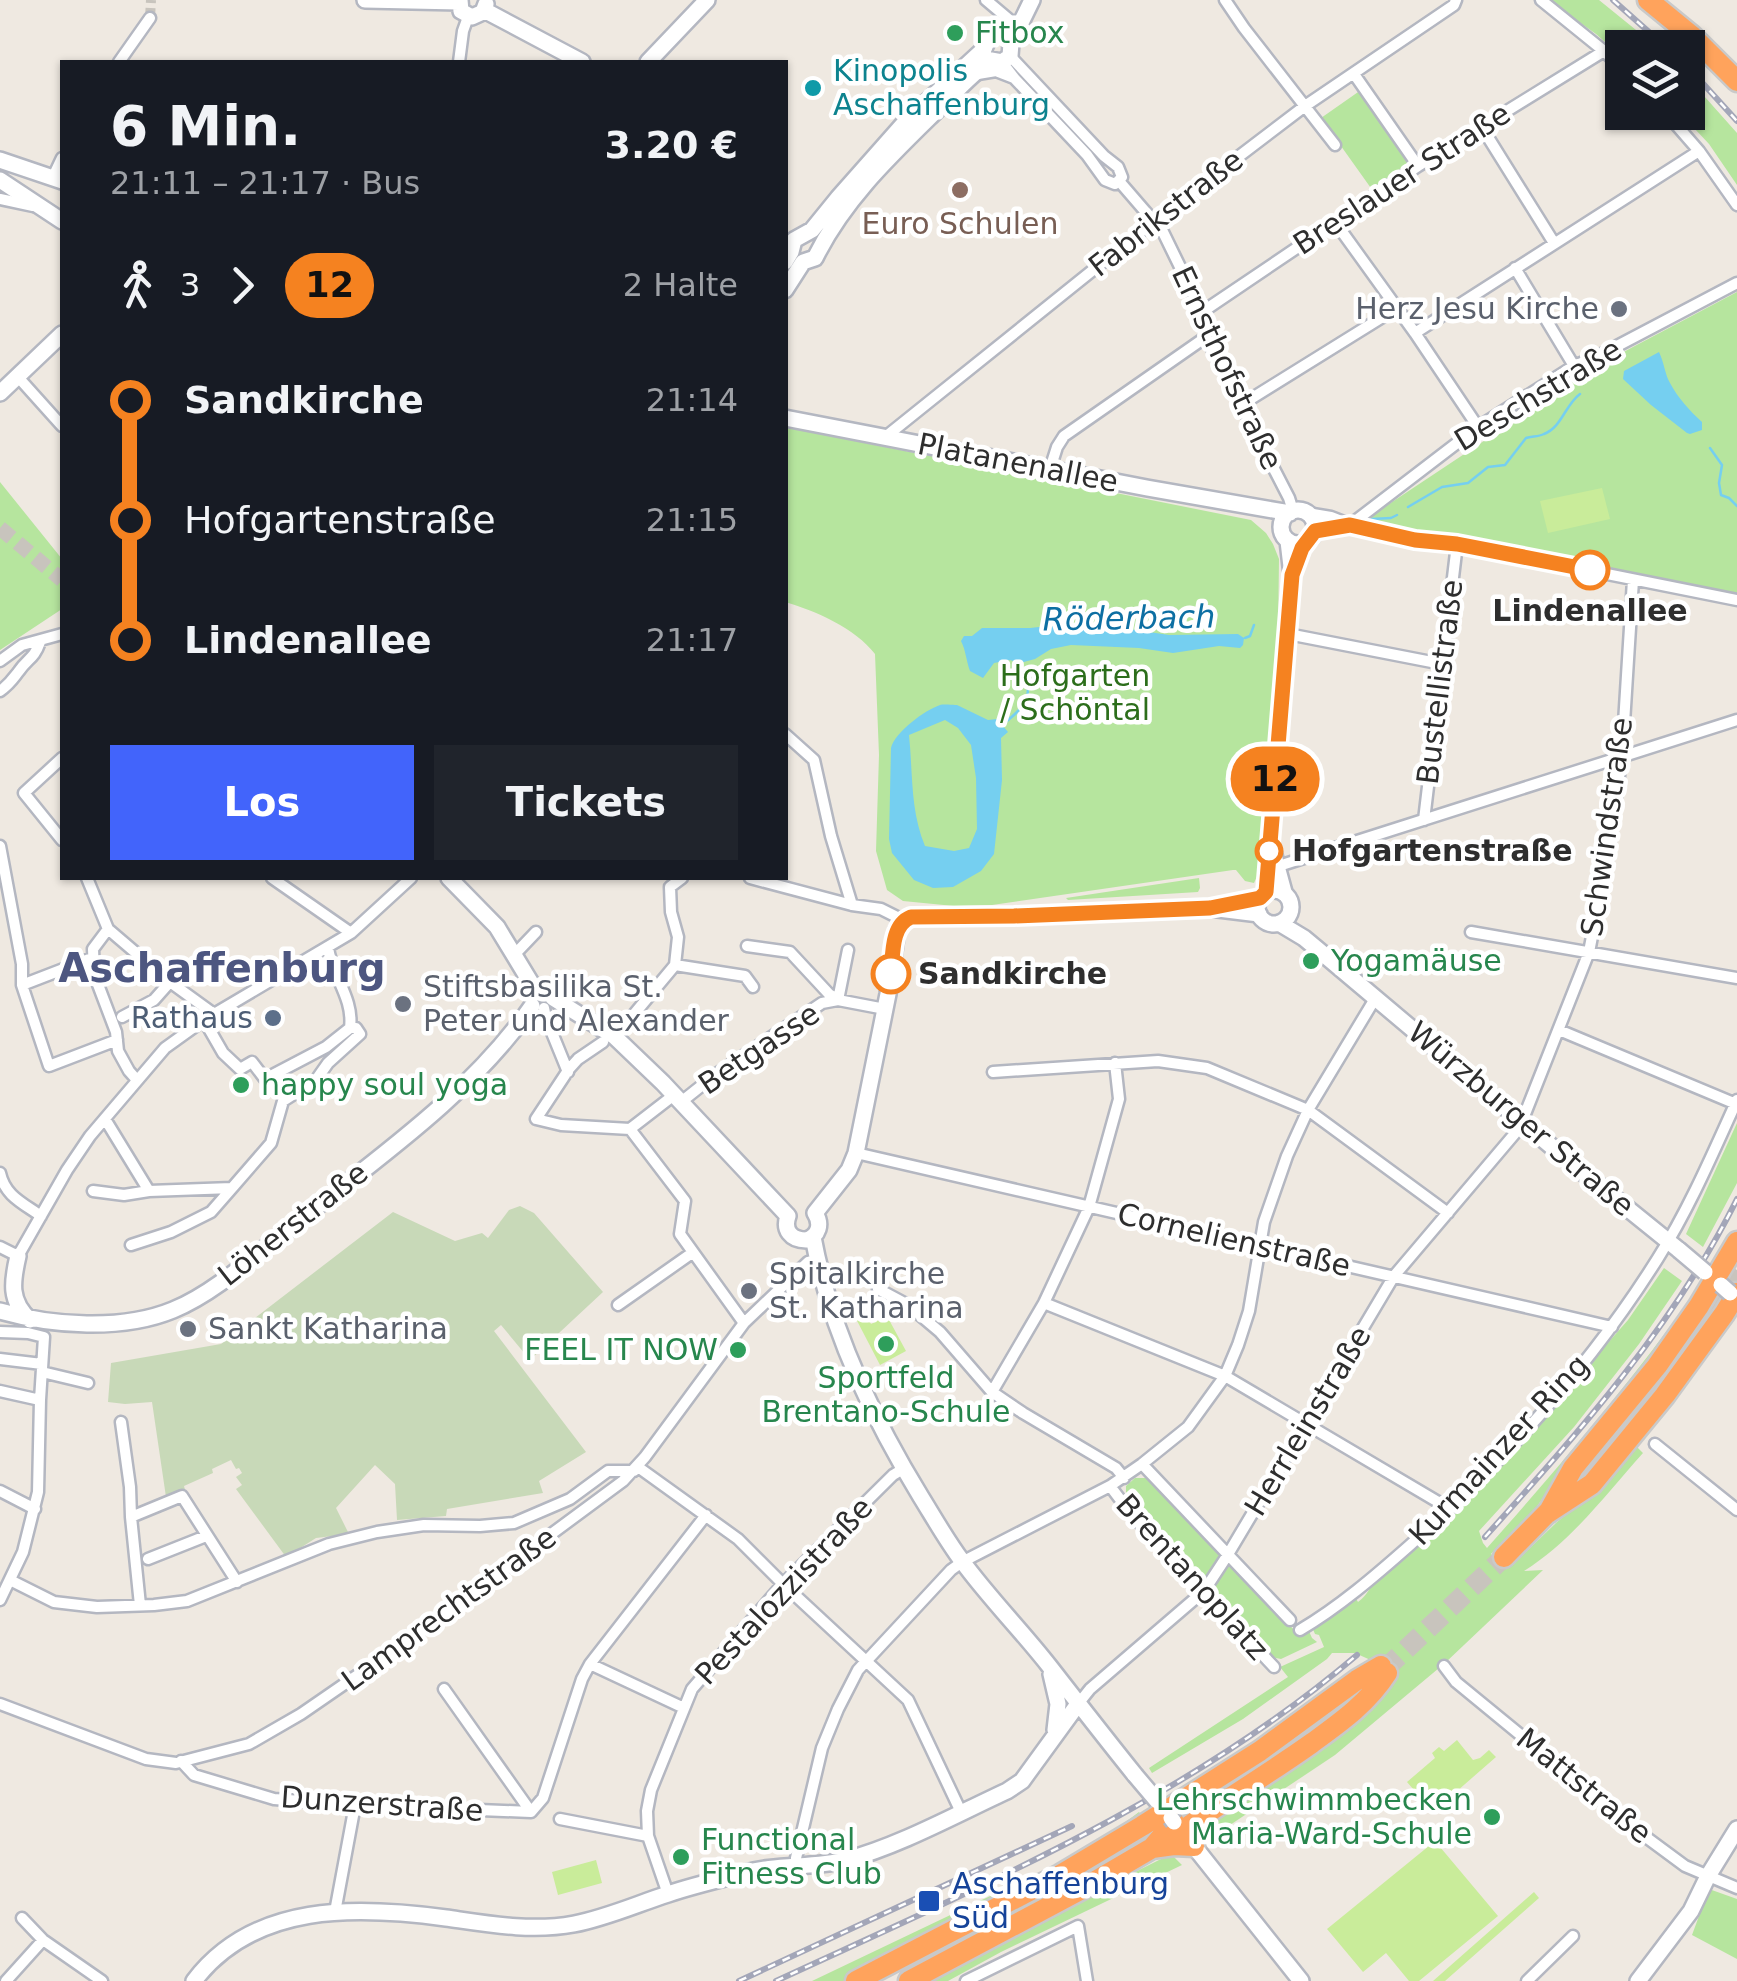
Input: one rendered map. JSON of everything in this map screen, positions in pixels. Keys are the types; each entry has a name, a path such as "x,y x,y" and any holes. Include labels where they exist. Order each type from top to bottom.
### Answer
{"highway":[{"path":"1648,0 1737,81"},
{"path":"1548,1512 1592,1484 1665,1395 1725,1288 1737,1242"},
{"path":"1504,1557 1548,1512 1672,1364 1710,1312"},
{"path":"856,1981 1060,1874 1171,1827 1271,1772 1352,1713 1375,1691 1384,1670 1290,1744 1173,1820 1039,1900 887,1981"},
{"path":"909,1981 1082,1889 1171,1827"},
{"path":"872,1981 953,1946"}],"street":[{"path":"364,0 462,6 478,16 485,5 579,60"},
{"path":"650,60 708,0"},
{"path":"986,0 1014,23"},
{"path":"798,247 1000,51 1031,0"},
{"path":"1225,0 1335,145"},
{"name":"Fabrikstraße","path":"884,438 1154,220 1305,106 1456,0"},
{"path":"1540,0 1604,51"},
{"path":"459,60 462,6"},
{"path":"120,60 150,18"},
{"path":"788,280 798,247 907,120 1000,51"},
{"name":"Ernsthofstraße","path":"1000,51 1118,167 1122,176 1119,181 1114,184 1105,180 1088,155 1015,78 1000,51"},
{"name":"Breslauer Straße","path":"1202,312 1418,166 1604,51"},
{"path":"966,82 988,71 1015,78"},
{"path":"1354,74 1418,166"},
{"path":"1481,126 1554,243"},
{"path":"1681,130 1737,205"},
{"path":"1415,333 1699,151"},
{"path":"0,160 58,179"},
{"path":"0,180 60,221"},
{"name":"Ernsthofstraße","path":"1119,181 1163,232 1202,312 1206,336 1296,512"},
{"path":"0,199 38,207"},
{"path":"1335,222 1478,427"},
{"path":"1516,268 1574,366"},
{"name":"Deschstraße","path":"1350,525 1478,427 1574,366 1737,283"},
{"path":"1241,405 1397,308"},
{"path":"0,392 60,336"},
{"path":"1050,470 1064,436 1206,336"},
{"path":"18,377 60,424"},
{"name":"Platanenallee","path":"788,419 1251,507 1296,512"},
{"name":"Platanenallee","path":"1251,507 1285,537"},
{"path":"1292,575 1314,520 1296,512"},
{"path":"1270,839 1284,892 1290,900 1285,917 1265,921 1261,901 1270,839 1292,575 1282,522 1296,512 1331,517 1415,540 1457,544 1737,600"},
{"path":"1285,537 1296,544 1350,525"},
{"name":"Bustellistraße","path":"1424,820 1457,544"},
{"name":"Schwindstraße","path":"1522,1121 1589,952 1622,756 1633,580"},
{"path":"1288,634 1442,664"},
{"path":"0,661 22,645 60,635"},
{"path":"0,691 35,656 40,642"},
{"path":"1285,864 1737,720"},
{"path":"788,737 814,760 852,905"},
{"path":"60,760 24,793 60,838"},
{"path":"0,846 22,964 22,985 49,1066 117,1040"},
{"path":"88,880 108,929 209,1018 223,1054 240,1069 252,1062 266,1079 326,1047 350,1028 356,1028 360,1034 328,1063 316,1080 283,1101 271,1143 211,1212 171,1232 131,1245"},
{"path":"275,880 351,933"},
{"path":"0,1278 18,1256 66,1170 166,1048 351,933 410,880"},
{"path":"451,880 497,928 515,954 531,983 526,996 609,1039 678,1098 788,1216"},
{"path":"679,880 670,887 678,937 675,965 609,1039 578,1059 536,1119 561,1125 630,1130 684,1201 680,1234 744,1323"},
{"path":"758,880 881,909 903,920 919,916 1210,908 1261,901 1275,889 1284,892"},
{"name":"Würzburger Straße","path":"1285,917 1304,938 1522,1121 1674,1239 1725,1288"},
{"path":"815,1213 849,1170 856,1154 897,930 903,920"},
{"path":"108,929 92,950 94,974 117,1019 118,1050 137,1080"},
{"path":"515,954 536,932"},
{"path":"1471,932 1737,978"},
{"name":"Betgasse","path":"747,946 790,952 838,1000"},
{"path":"328,948 330,962 348,999 350,1028"},
{"name":"Betgasse","path":"838,1000 848,950"},
{"path":"22,985 92,958"},
{"path":"675,965 745,976 754,986"},
{"path":"531,983 542,980 554,992 543,1004"},
{"path":"117,1019 154,1000 170,982"},
{"path":"796,1868 824,1742 858,1670 951,1570 1124,1478 1188,1427 1225,1376 1249,1311 1258,1246 1287,1156 1308,1110 1376,997"},
{"path":"838,1000 885,1009"},
{"name":"Betgasse","path":"630,1130 822,1004 838,1000"},
{"path":"543,1004 568,1074"},
{"name":"Löherstraße","path":"4,1314 68,1324 132,1320 194,1300 413,1130 543,1004"},
{"path":"1559,1030 1736,1102"},
{"path":"992,1072 1158,1061 1207,1068 1308,1110 1448,1213"},
{"path":"992,1392 1044,1303 1089,1206 1119,1099 1115,1062"},
{"name":"Kurmainzer Ring","path":"1300,1630 1378,1573 1450,1509 1533,1421 1612,1326 1674,1239 1736,1102"},
{"path":"105,1118 148,1191"},
{"name":"Herrleinstraße","path":"1078,1704 1090,1689 1204,1591 1394,1276 1522,1121"},
{"name":"Cornelienstraße","path":"856,1154 1612,1326"},
{"path":"0,1173 3,1187 12,1197 41,1216"},
{"path":"92,1191 124,1195 232,1188"},
{"path":"798,1208 815,1213 819,1225 807,1239 789,1234 786,1228 788,1216 798,1208"},
{"path":"807,1239 860,1384 884,1436 962,1562 1135,1775 1171,1827 1301,1981"},
{"path":"0,1247 18,1256"},
{"path":"618,1305 692,1253"},
{"path":"18,1256 14,1298 30,1320"},
{"name":"Lamprechtstraße","path":"0,1704 146,1759 181,1761 249,1744 302,1714 404,1643 636,1469 744,1323 812,1260"},
{"path":"878,1289 908,1305 940,1332 992,1392 1116,1468 1124,1478"},
{"path":"1044,1303 1225,1376 1450,1509"},
{"path":"0,1332 28,1332 44,1337 38,1492 23,1552 0,1600"},
{"path":"0,1359 88,1383"},
{"path":"0,1391 40,1400"},
{"path":"122,1422 140,1606"},
{"path":"1655,1444 1737,1510"},
{"name":"Brentanoplatz","path":"1142,1464 1290,1620"},
{"path":"10,1580 54,1602 97,1607 187,1601 328,1544 377,1532 424,1525 514,1523 570,1498 608,1471 636,1469 738,1539 908,1700 961,1812"},
{"name":"Pestalozzistraße","path":"668,1894 648,1836 647,1811 651,1790 692,1688 783,1584 892,1476 904,1470"},
{"name":"Brentanoplatz","path":"1110,1486 1132,1515 1274,1667"},
{"path":"0,1491 35,1508"},
{"path":"131,1517 182,1496 237,1582"},
{"path":"444,1689 531,1812 543,1798 590,1664 706,1515"},
{"path":"148,1559 206,1536"},
{"path":"590,1664 684,1708"},
{"path":"1049,1666 1058,1704 1052,1739"},
{"name":"Mattstraße","path":"1444,1666 1456,1682 1634,1829 1685,1866 1737,1888"},
{"path":"194,1981 216,1957 254,1931 290,1918 335,1912 405,1913 483,1924 574,1924 748,1872 796,1868 861,1855 1022,1781 1078,1704"},
{"name":"Dunzerstraße","path":"181,1761 194,1774 274,1799 531,1812"},
{"path":"335,1912 355,1805"},
{"path":"560,1819 648,1836"},
{"path":"1638,1981 1692,1911 1708,1876 1737,1830"},
{"path":"22,1918 43,1940 102,1981"},
{"path":"966,1981 1078,1926 1087,1981"},
{"path":"1527,1981 1572,1936"},
{"path":"6,1981 43,1940"}],"green space":[{"path":"1548,0 1599,0 1636,30 1605,30 1605,42"},
{"path":"1361,90 1410,165 1373,191 1321,118"},
{"path":"1705,97 1737,133 1737,185 1696,130 1705,130"},
{"path":"1737,292 1737,593 1374,527 1370,521 1371,516 1597,366"},
{"name":"Hofgarten / Schöntal","path":"788,428 1251,520 1266,533 1279,559 1278,635 1258,874 1254,883 1245,881 1233,870 992,905 903,901 887,890 876,851 879,755 875,654 857,636 788,603"},
{"path":"0,482 60,557 60,610 0,650"},
{"path":"1602,488 1610,519 1548,533 1540,501"},
{"path":"1199,878 1198,892 1066,898"},
{"path":"1737,1123 1737,1183 1703,1247 1686,1234"},
{"path":"520,1206 534,1213 603,1292 530,1360 501,1325 494,1331 586,1452 539,1481 543,1493 447,1509 446,1516 397,1520 395,1484 375,1465 336,1508 349,1534 316,1538 286,1557 236,1489 242,1485 236,1477 242,1473 231,1460 184,1486 185,1490 166,1497 152,1402 108,1402 111,1363 221,1344 393,1212 455,1241 482,1233 488,1238 509,1210"},
{"path":"1664,1268 1682,1281 1574,1427 1479,1531 1483,1543 1487,1548 1567,1457 1691,1298 1690,1305 1626,1393 1536,1508 1491,1554 1509,1568 1593,1493 1637,1440 1643,1453 1573,1531 1524,1571 1543,1570 1445,1663 1335,1755 1206,1841 1200,1826 1349,1721 1375,1662 1355,1653 1332,1653 1243,1719 1152,1773 1149,1768 1288,1677 1280,1667 1324,1647 1312,1627 1353,1594 1358,1602 1377,1579 1476,1493 1628,1320"},
{"name":"Sportfeld Brentano-Schule","path":"864,1310 871,1324 887,1316 906,1351 880,1365 854,1315"},
{"path":"1135,1478 1151,1482 1299,1635 1308,1629 1317,1642 1281,1659 1271,1657 1126,1499 1126,1486"},
{"path":"1457,1740 1473,1760 1489,1750 1496,1757 1433,1812 1407,1782 1435,1758 1432,1753 1439,1747 1444,1751"},
{"path":"1139,1812 1144,1818 856,1981 812,1981 1053,1866"},
{"path":"1435,1841 1498,1916 1419,1981 1409,1981 1386,1953 1363,1972 1327,1929"},
{"path":"1171,1854 1182,1865 948,1981 917,1981"},
{"path":"596,1860 602,1883 558,1895 552,1872"},
{"path":"1709,1889 1737,1899 1737,1959 1692,1935"},
{"path":"1534,1892 1539,1898 1445,1981 1433,1981"}],"water":[{"path":"1659,352 1670,383 1702,422 1702,430 1687,433 1623,379 1624,371"},
{"path":"1065,624 1169,635 1238,634 1244,638 1240,648 1219,646 1173,653 1071,645 1020,663 994,663 983,678 970,671 961,641 964,636 972,636 982,628"},
{"path":"940,705 956,705 988,720 997,719 1008,732 1001,738 1002,780 994,854 981,871 953,887 933,888 914,880 892,853 891,748 898,735 919,717","holes":["945,720 958,728 971,745 977,829 969,848 954,851 925,846 914,805 909,735"]}],"waterway":[{"name":"Röderbach","path":"1408,507 1442,487 1468,483 1488,467 1505,465 1526,438 1550,431 1580,394"},
{"path":"1710,448 1722,465 1721,495 1737,506"},
{"path":"1372,519 1397,515"},
{"name":"Röderbach","path":"1245,638 1254,625"},
{"name":"Röderbach","path":"1002,725 1026,699 1028,684 1021,664"}],"tunnel":[{"path":"150,18 151,0"},
{"path":"0,528 60,578"},
{"path":"1710,1312 1737,1270"},
{"path":"1384,1670 1504,1557"}],"railway":[{"path":"1613,0 1647,30"},
{"path":"1705,86 1737,121"},
{"path":"1485,1537 1623,1376 1684,1291 1737,1199"},
{"path":"776,1981 1078,1838 1223,1754 1357,1655"},
{"path":"739,1981 1072,1826"}],"bus line":[{"name":"12","path":"891,974 899,924 911,917 1210,908 1260,898 1266,892 1292,575 1302,548 1315,531 1350,525 1590,570"}],"place":[{"name":"Fitbox","path":"955,33"},
{"name":"Kinopolis Aschaffenburg","path":"813,88"},
{"name":"Euro Schulen","path":"960,190"},
{"name":"Herz Jesu Kirche","path":"1619,309"},
{"name":"Lindenallee","path":"1590,570"},
{"name":"Hofgartenstraße","path":"1269,851"},
{"name":"Yogamäuse","path":"1311,961"},
{"name":"Sandkirche","path":"891,974"},
{"name":"Stiftsbasilika St. Peter und Alexander","path":"403,1004"},
{"name":"Rathaus","path":"273,1018"},
{"name":"happy soul yoga","path":"241,1085"},
{"name":"Spitalkirche St. Katharina","path":"749,1291"},
{"name":"Sankt Katharina","path":"188,1329"},
{"name":"Sportfeld Brentano-Schule","path":"886,1344"},
{"name":"FEEL IT NOW","path":"738,1350"},
{"name":"Lehrschwimmbecken Maria-Ward-Schule","path":"1492,1817"},
{"name":"Functional Fitness Club","path":"681,1857"},
{"name":"Aschaffenburg Süd","path":"929,1901"}],"district":[{"name":"Aschaffenburg","path":"222,968"}]}
